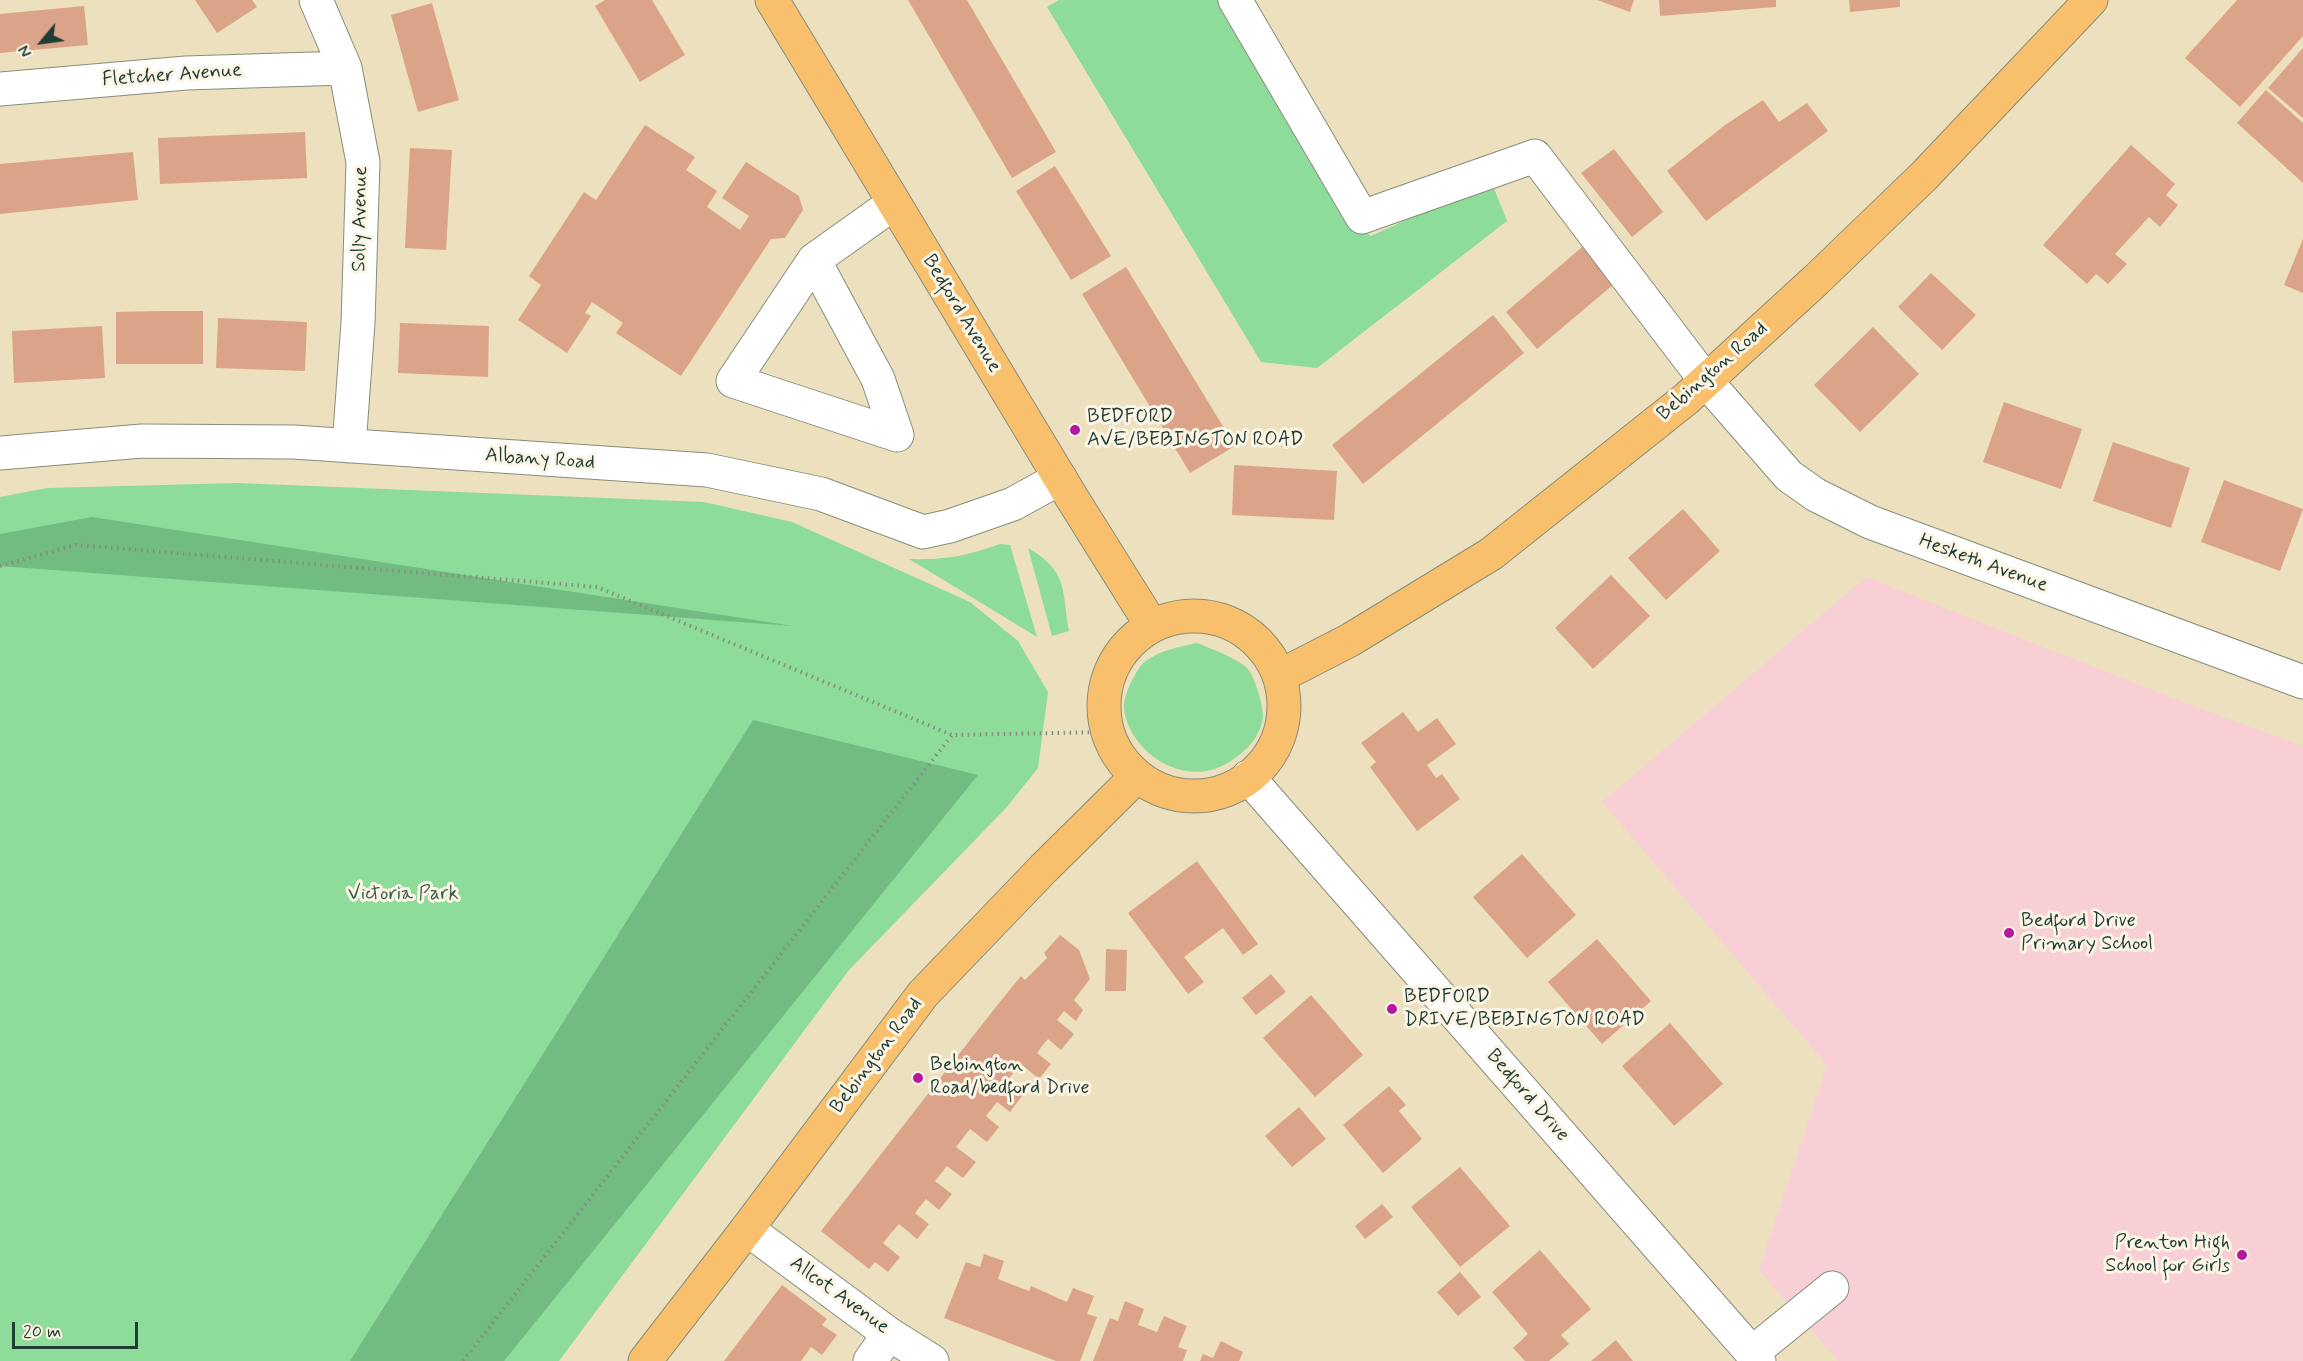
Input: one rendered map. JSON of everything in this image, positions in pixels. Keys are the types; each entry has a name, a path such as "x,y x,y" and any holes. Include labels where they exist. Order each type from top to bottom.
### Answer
{"main road":[{"name":"Bedford Avenue","path":"772,0 1060,478 1152,626"},
{"name":"Bebington Road","path":"1280,676 1350,640 1491,554 1686,399 1816,280 1924,176 2091,0"},
{"path":"1192,615 1232,624 1258,641 1280,676 1285,708 1279,738 1263,765 1239,785 1210,795 1186,796 1156,788 1137,776 1116,753 1107,732 1103,700 1117,658 1137,635 1152,626 1161,621 1192,615"},
{"name":"Bebington Road","path":"645,1361 923,994 1043,869 1137,776"}],"street":[{"name":"Solly Avenue","path":"316,0 345,68 363,162 358,323 349,446"},
{"name":"Hesketh Avenue","path":"1235,0 1362,217 1535,156 1706,381 1789,476 1825,500 1870,522 2303,682"},
{"name":"Fletcher Avenue","path":"0,89 186,73 345,68"},
{"path":"814,260 878,379 897,435 733,381 814,260 894,203"},
{"name":"Albany Road","path":"0,453 142,441 294,442 707,470 822,494 923,532 950,526 1013,504 1060,478"},
{"name":"Bedford Drive","path":"1248,777 1756,1357"},
{"name":"Allcot Avenue","path":"747,1229 889,1334 932,1361"},
{"path":"1756,1357 1832,1288"},
{"path":"870,1361 889,1334"}],"path":[{"path":"0,566 76,545 597,587 952,735 1107,732"},
{"path":"463,1361 952,735"}],"shaded area":[{"name":"Bedford Drive Primary School","path":"1866,577 2193,706 2303,746 2303,1361 1838,1361 1759,1270 1827,1065 1602,802"}],"green space":[{"path":"1059,0 1220,0 1340,214 1371,236 1491,181 1507,221 1317,368 1261,362 1047,7"},
{"name":"Victoria Park","path":"238,483 704,502 792,522 970,602 1018,641 1048,692 1038,768 1006,808 849,970 559,1361 0,1361 0,497 47,488"},
{"path":"92,517 793,626 0,566 0,534"},
{"path":"1000,544 1010,545 1037,637 909,559 956,556"},
{"path":"1028,548 1041,556 1057,574 1061,583 1069,631 1052,636"},
{"path":"1197,643 1229,656 1246,667 1258,691 1263,718 1254,739 1238,756 1211,770 1197,772 1168,765 1155,758 1144,748 1134,736 1124,705 1131,683 1144,662 1164,652"},
{"path":"753,720 978,775 504,1361 350,1361"}],"building":[{"path":"195,0 252,0 257,7 217,33"},
{"path":"605,0 652,0 685,55 640,82 595,6"},
{"path":"908,0 967,0 1056,152 1012,178"},
{"path":"1597,0 1634,0 1630,12"},
{"path":"1659,0 1776,0 1776,7 1660,16"},
{"path":"1849,0 1900,0 1900,7 1850,12"},
{"path":"2237,0 2303,0 2303,36 2240,107 2185,58"},
{"path":"432,3 459,100 418,112 391,15"},
{"path":"84,6 88,45 0,53 0,14"},
{"path":"2303,48 2303,118 2268,88"},
{"path":"2266,90 2303,123 2303,183 2237,123"},
{"path":"1763,100 1779,122 1807,103 1828,131 1706,221 1667,171 1725,125"},
{"path":"645,125 695,157 686,170 717,191 707,207 740,230 749,216 722,198 746,162 799,196 803,210 785,238 771,239 681,376 616,333 623,323 592,302 585,313 591,316 567,353 518,320 541,285 529,276 584,192 596,200"},
{"path":"305,132 307,178 160,184 158,138"},
{"path":"2131,145 2175,184 2166,195 2178,205 2160,227 2149,217 2115,254 2127,264 2108,284 2096,274 2087,284 2043,245"},
{"path":"410,148 452,150 446,250 405,248"},
{"path":"1614,149 1663,212 1632,237 1581,173"},
{"path":"133,152 138,200 0,214 0,164"},
{"path":"1055,166 1111,256 1071,280 1016,191"},
{"path":"2303,239 2303,293 2284,285"},
{"path":"1588,242 1620,279 1537,349 1506,312"},
{"path":"1126,267 1235,446 1190,473 1082,294"},
{"path":"1931,273 1976,315 1942,350 1898,307"},
{"path":"203,311 203,364 116,364 116,312"},
{"path":"1493,315 1524,353 1363,484 1332,445"},
{"path":"218,318 307,322 305,371 216,368"},
{"path":"400,323 489,326 488,377 398,373"},
{"path":"102,326 105,378 14,383 12,331"},
{"path":"1873,327 1919,374 1860,432 1814,385"},
{"path":"2004,402 2082,429 2061,489 1983,462"},
{"path":"2113,442 2190,468 2171,528 2093,501"},
{"path":"1234,465 1337,471 1334,520 1232,515"},
{"path":"2224,480 2303,509 2280,571 2201,542"},
{"path":"1683,509 1720,551 1666,600 1628,558"},
{"path":"1611,575 1650,616 1593,669 1555,628"},
{"path":"1403,712 1418,732 1437,718 1456,744 1427,765 1436,778 1442,774 1460,799 1417,831 1370,767 1376,762 1361,743"},
{"path":"1522,854 1576,915 1527,958 1473,897"},
{"path":"1197,861 1258,944 1243,955 1223,928 1184,957 1204,982 1188,994 1128,913"},
{"path":"1060,935 1079,950 1090,979 1074,1000 1083,1010 1076,1021 1064,1011 1057,1020 1074,1034 1061,1050 1048,1039 1042,1046 1037,1053 1051,1064 1039,1079 1021,1064 1005,1083 1022,1096 1010,1112 997,1102 986,1116 999,1127 987,1142 970,1129 956,1147 976,1162 963,1178 947,1166 935,1181 952,1194 939,1210 926,1199 915,1213 929,1224 917,1239 899,1224 891,1233 883,1243 900,1257 888,1272 875,1262 869,1269 821,1231 995,1008 1021,976 1025,980 1047,958 1044,953"},
{"path":"1597,939 1651,1001 1602,1044 1548,982"},
{"path":"1106,949 1127,950 1126,991 1105,991"},
{"path":"1271,974 1286,992 1256,1015 1242,998"},
{"path":"1311,995 1363,1055 1315,1097 1263,1038"},
{"path":"1670,1023 1723,1084 1674,1126 1622,1066"},
{"path":"1389,1086 1406,1105 1399,1111 1422,1139 1383,1173 1343,1125"},
{"path":"1299,1107 1326,1139 1292,1167 1265,1136"},
{"path":"1460,1167 1510,1226 1460,1267 1411,1207"},
{"path":"1382,1204 1393,1217 1365,1239 1355,1226"},
{"path":"1540,1250 1591,1309 1561,1335 1569,1344 1549,1361 1525,1361 1513,1348 1528,1334 1492,1292"},
{"path":"984,1254 1004,1261 998,1279 1029,1291 1031,1286 1067,1302 1073,1288 1094,1296 1087,1314 1097,1317 1080,1361 1056,1361 944,1318 966,1262 980,1267"},
{"path":"1460,1272 1481,1297 1458,1316 1437,1292"},
{"path":"782,1285 827,1319 822,1325 837,1335 822,1355 811,1347 801,1361 724,1361"},
{"path":"1125,1301 1144,1309 1138,1325 1157,1332 1164,1316 1187,1326 1178,1347 1187,1350 1183,1361 1093,1361 1110,1318 1118,1321"},
{"path":"1616,1340 1633,1361 1591,1361"},
{"path":"1221,1341 1243,1352 1239,1361 1200,1361 1203,1354 1213,1358"}],"place":[{"name":"BEDFORD AVE/BEBINGTON ROAD","path":"1075,430"},
{"name":"Bedford Drive Primary School","path":"2009,933"},
{"name":"BEDFORD DRIVE/BEBINGTON ROAD","path":"1392,1009"},
{"name":"Bebington Road/bedford Drive","path":"918,1078"},
{"name":"Prenton High School for Girls","path":"2242,1255"}]}
